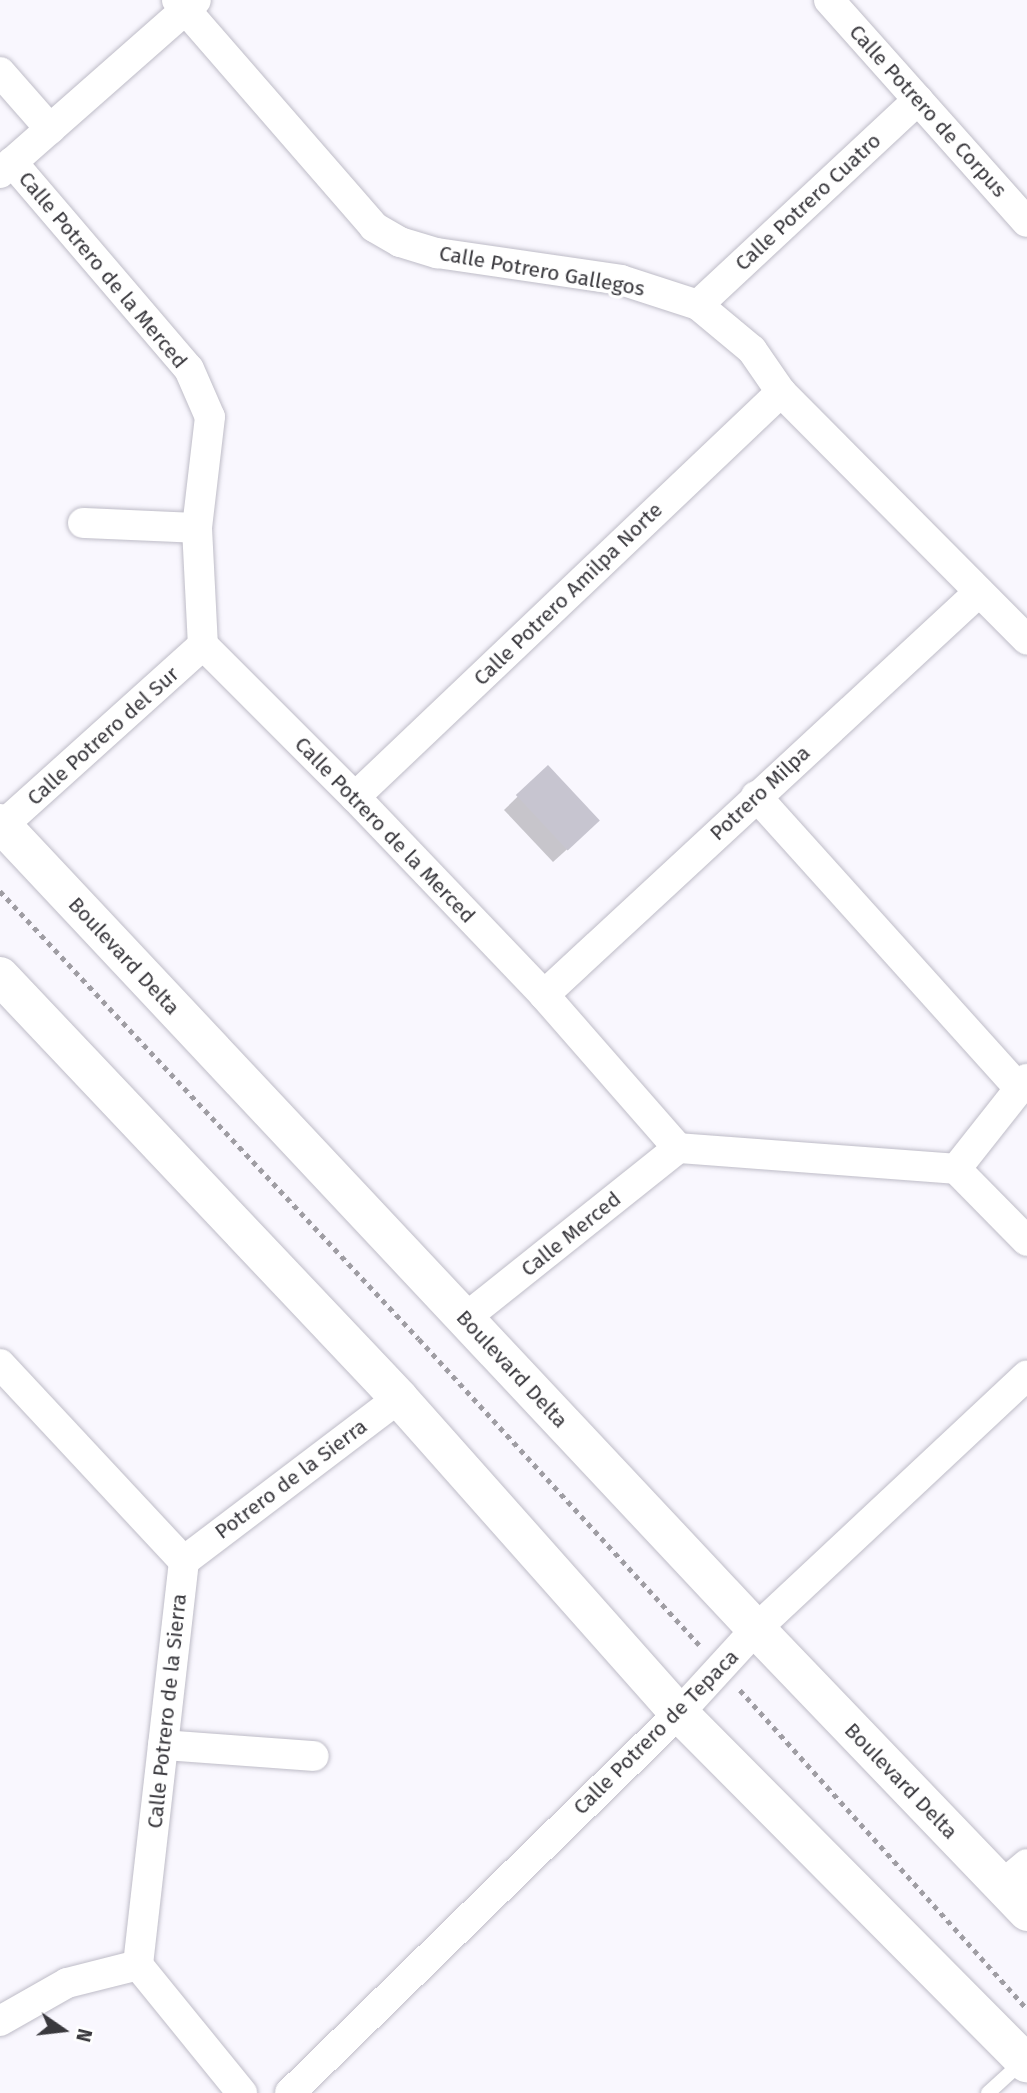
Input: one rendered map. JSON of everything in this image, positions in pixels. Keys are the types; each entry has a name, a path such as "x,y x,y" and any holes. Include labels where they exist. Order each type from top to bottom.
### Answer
{"main road":[{"name":"Boulevard Delta","path":"1,825 756,1629 1018,1887"},
{"path":"0,976 398,1398 679,1713 1025,2062"}],"street":[{"name":"Calle Potrero de Corpus","path":"829,0 1027,222"},
{"path":"6,168 186,3"},
{"name":"Calle Potrero Gallegos","path":"186,3 374,227 400,242 438,253 621,281 698,305 752,350 781,392 1027,640"},
{"path":"0,72 50,129"},
{"name":"Calle Potrero Cuatro","path":"698,305 918,100"},
{"name":"Calle Potrero de la Merced","path":"6,168 189,369 210,417 197,528 203,645 355,797 544,995 678,1148"},
{"name":"Calle Potrero Amilpa Norte","path":"355,797 781,392"},
{"path":"83,523 197,528"},
{"name":"Potrero Milpa","path":"544,995 979,592"},
{"name":"Calle Potrero del Sur","path":"1,825 203,645"},
{"path":"756,796 1022,1083 956,1169"},
{"path":"678,1148 956,1169 1027,1241"},
{"name":"Calle Merced","path":"464,1319 678,1148"},
{"path":"0,1364 184,1561"},
{"name":"Calle Potrero de Tepaca","path":"290,2093 679,1713 756,1629 1027,1375"},
{"name":"Potrero de la Sierra","path":"184,1561 398,1398"},
{"name":"Calle Potrero de la Sierra","path":"138,1965 184,1561"},
{"path":"163,1745 314,1756"},
{"path":"0,2021 67,1983 138,1965 243,2093"}],"lane":[{"path":"988,2093 1025,2062"}],"path":[{"path":"0,891 419,1339 721,1668 1027,2009"}],"building":[{"path":"548,765 600,821 568,851 516,795"}]}
